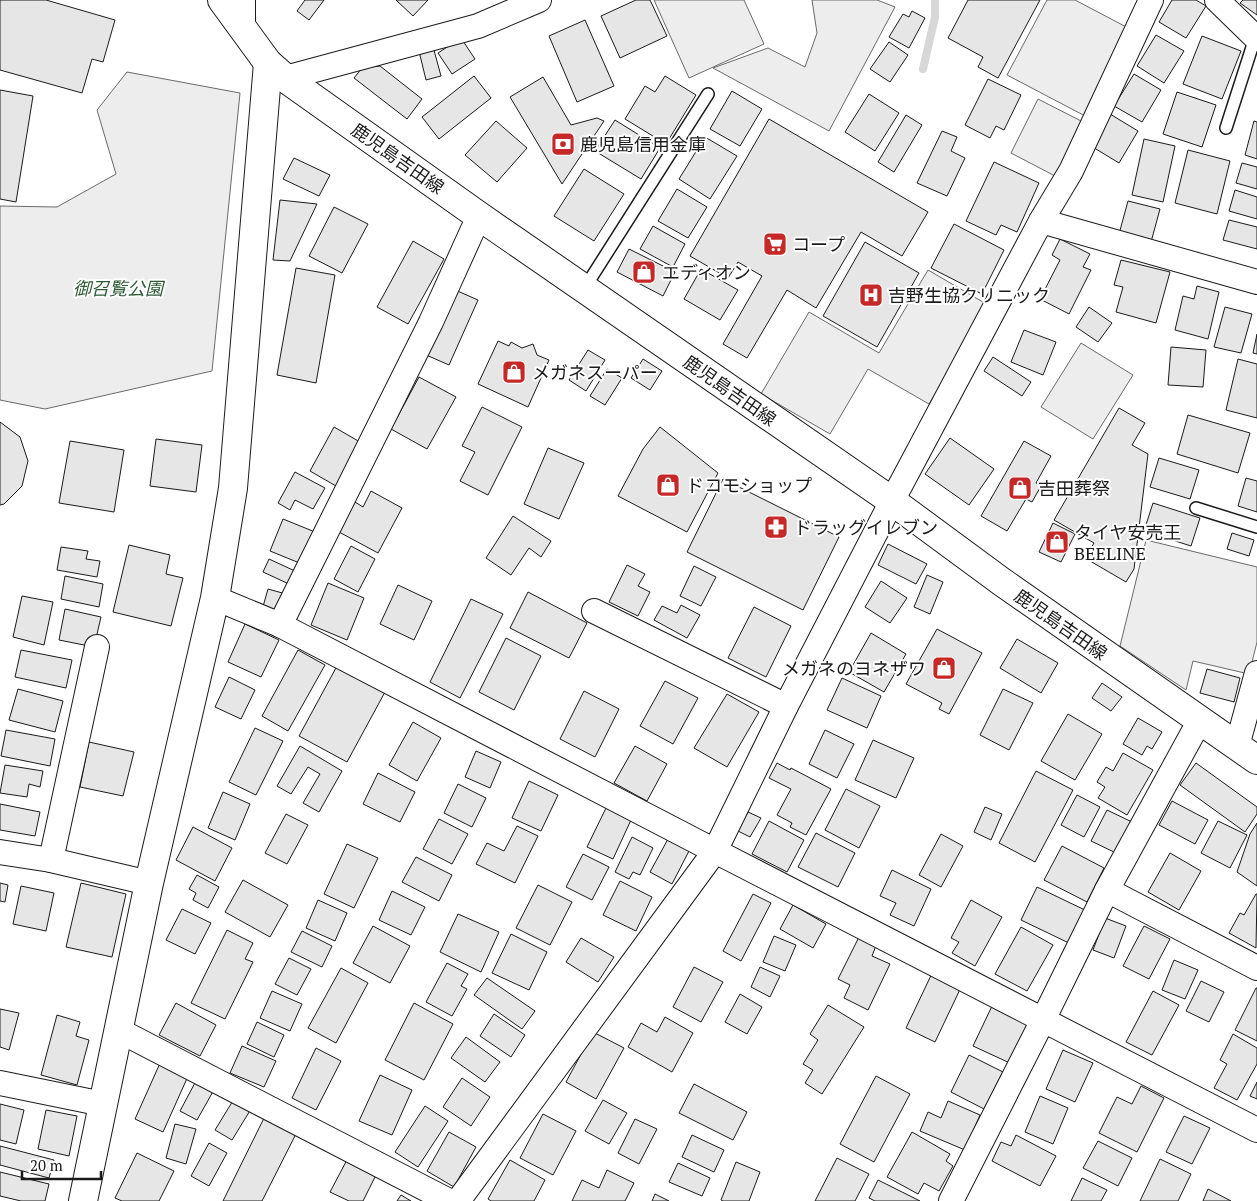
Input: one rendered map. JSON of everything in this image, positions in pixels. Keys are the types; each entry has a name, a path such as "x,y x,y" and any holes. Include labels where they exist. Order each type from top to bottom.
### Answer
{"main road":[{"name":"鹿児島吉田線","path":"222,0 276,71 479,216 892,501 1010,588 1247,753"},
{"path":"84,1201 149,883 215,598 233,488 276,71"}],"street":[{"path":"243,0 243,28"},
{"path":"276,71 478,26 539,0"},
{"path":"458,1201 715,852 786,706 892,501 1041,221 1071,171 1151,0"},
{"path":"1217,0 1256,38"},
{"path":"280,625 431,322 479,216"},
{"path":"1041,221 1257,282"},
{"path":"215,598 280,625 715,852 1257,1130"},
{"path":"594,611 786,706"},
{"path":"52,860 97,647"},
{"path":"1247,753 1257,673"},
{"path":"951,1201 1107,890 1200,720"},
{"path":"0,852 52,860 149,883"},
{"path":"1107,890 1257,968"},
{"path":"118,1030 449,1201"},
{"path":"0,1083 103,1104"}],"lane":[{"path":"1226,128 1256,38"},
{"path":"584,289 708,94"},
{"path":"1196,508 1257,528"}],"shaded area":[{"path":"654,0 744,0 764,44 689,78"},
{"path":"812,0 877,0 895,7 829,131 713,68 768,48 805,67 817,33"},
{"path":"1047,0 1075,0 1132,30 1087,117 1007,75"},
{"name":"御召覧公園","path":"127,72 240,93 212,371 45,409 0,400 0,206 57,207 116,174 97,110"},
{"path":"1038,99 1083,122 1055,176 1011,153"},
{"path":"928,270 988,305 929,404 868,369 830,434 761,394 809,312 879,353"},
{"path":"1081,343 1133,375 1093,439 1041,407"},
{"path":"1146,540 1257,567 1257,642 1249,674 1193,661 1186,690 1120,646"}],"building":[{"path":"0,0 46,0 115,20 103,62 92,59 82,93 0,70"},
{"path":"305,0 324,0 309,20 297,11"},
{"path":"396,0 428,0 413,16"},
{"path":"636,0 650,0 667,36 620,58 601,16"},
{"path":"968,0 1040,0 998,78 978,67 983,57 948,38"},
{"path":"1172,0 1196,0 1206,6 1186,38 1159,22"},
{"path":"1243,0 1257,0 1257,15 1240,3"},
{"path":"912,11 925,18 909,48 889,37 903,14 909,17"},
{"path":"585,20 614,86 577,102 549,36"},
{"path":"1156,35 1184,51 1164,83 1137,66"},
{"path":"1202,36 1241,51 1222,99 1183,84"},
{"path":"461,38 475,59 452,74 438,53"},
{"path":"889,42 908,55 890,82 870,69"},
{"path":"432,43 441,76 426,80 418,47"},
{"path":"380,66 422,99 407,119 354,78 362,68"},
{"path":"1134,74 1161,90 1142,122 1114,106"},
{"path":"474,76 491,98 439,139 422,117"},
{"path":"665,76 696,95 666,144 625,119 645,86 655,92"},
{"name":"鹿児島信用金庫","path":"543,77 571,125 597,118 604,121 562,184 510,97"},
{"path":"988,79 1021,95 1004,130 996,126 990,138 965,125"},
{"path":"0,90 33,96 16,202 0,199"},
{"path":"732,91 762,109 740,146 710,129"},
{"path":"1177,92 1216,105 1202,147 1163,134"},
{"path":"869,94 899,113 875,151 845,132"},
{"path":"1110,114 1138,131 1119,163 1091,146"},
{"path":"906,115 922,125 894,172 878,162"},
{"name":"コープ","path":"769,119 928,212 902,256 861,232 816,308 787,290 747,358 723,344 762,276 738,262 728,278 690,256"},
{"path":"615,120 660,148 641,179 595,151"},
{"path":"496,121 527,148 497,182 465,155"},
{"path":"1254,121 1257,122 1257,159 1245,155"},
{"path":"942,131 957,137 951,151 965,158 947,196 917,183"},
{"path":"705,137 737,156 710,199 679,179"},
{"path":"1144,139 1175,146 1163,202 1132,195"},
{"path":"1188,150 1230,161 1217,214 1175,203"},
{"path":"294,158 330,175 319,196 283,179"},
{"path":"994,162 1039,183 1017,232 1001,225 996,235 966,221"},
{"path":"1242,163 1257,167 1257,189 1236,183"},
{"path":"584,169 624,194 594,241 554,216"},
{"path":"677,189 707,207 688,238 658,221"},
{"path":"1235,190 1257,197 1257,219 1229,211"},
{"path":"280,200 317,204 290,261 273,260"},
{"path":"1128,201 1160,209 1151,242 1119,234"},
{"path":"334,207 368,224 342,273 309,256"},
{"path":"1229,220 1257,227 1257,249 1223,240"},
{"path":"954,224 1004,250 982,294 931,268"},
{"path":"653,226 685,244 673,267 640,249"},
{"path":"1060,239 1090,254 1083,267 1091,270 1069,314 1040,299 1060,260 1052,255"},
{"path":"413,241 444,259 408,324 377,307"},
{"name":"吉野生協クリニック","path":"865,242 919,273 877,347 823,316"},
{"path":"629,249 675,272 663,296 617,272"},
{"path":"1121,260 1170,272 1156,323 1116,312 1123,287 1114,285"},
{"path":"296,268 335,275 316,383 277,375"},
{"path":"701,269 738,290 720,320 684,299"},
{"path":"1197,286 1219,292 1208,339 1175,330 1183,296 1194,299"},
{"path":"453,289 478,300 449,365 424,354"},
{"path":"1089,307 1112,323 1098,342 1076,327"},
{"path":"1225,307 1252,314 1241,353 1214,347"},
{"path":"1024,330 1056,342 1043,375 1011,362"},
{"path":"1257,334 1257,354 1253,353"},
{"name":"メガネスーパー","path":"498,341 509,346 511,342 522,348 533,344 537,355 549,360 528,407 478,384"},
{"path":"1171,347 1206,350 1203,387 1168,385"},
{"path":"588,350 605,360 586,391 569,380"},
{"path":"993,357 1031,382 1022,396 984,371"},
{"path":"643,359 662,371 650,390 631,378"},
{"path":"1238,359 1257,364 1257,418 1226,410"},
{"path":"607,369 622,378 605,405 590,396"},
{"path":"419,377 456,397 427,449 391,429"},
{"path":"482,407 522,427 488,495 460,481 475,452 462,446"},
{"path":"1119,408 1145,423 1132,445 1148,454 1134,569 1126,582 1085,558 1094,543 1054,520"},
{"path":"1188,415 1250,433 1238,473 1177,454"},
{"path":"0,422 20,437 28,461 22,486 4,504 0,505"},
{"path":"334,427 360,442 336,486 310,471"},
{"name":"ドコモショップ","path":"660,427 718,473 687,532 618,496 643,449"},
{"path":"950,438 994,469 969,505 925,474"},
{"path":"156,439 202,445 196,492 150,486"},
{"path":"70,441 124,450 114,512 59,503"},
{"path":"1024,441 1051,456 1036,483 1041,486 1032,502 1026,499 1007,531 981,516"},
{"path":"548,448 584,463 559,519 524,504"},
{"path":"1159,458 1199,470 1190,499 1150,487"},
{"path":"295,472 325,488 313,509 295,500 290,510 278,503"},
{"path":"1246,478 1257,481 1257,512 1238,506"},
{"path":"723,479 839,537 803,610 687,552"},
{"path":"371,491 402,508 378,553 339,532 355,502 363,507"},
{"path":"1153,503 1200,518 1191,546 1144,531"},
{"path":"513,516 551,541 541,557 529,548 511,575 486,558"},
{"path":"283,519 315,532 302,564 270,551"},
{"path":"1053,523 1075,534 1061,562 1039,552"},
{"path":"1232,533 1254,540 1249,556 1227,549"},
{"path":"888,544 927,564 916,584 878,565"},
{"path":"129,545 170,555 166,574 183,578 171,626 113,612"},
{"path":"351,546 375,559 358,592 334,579"},
{"path":"61,547 88,551 86,559 100,561 97,577 57,570"},
{"path":"269,559 295,571 289,584 263,572"},
{"path":"627,565 645,574 638,586 650,592 638,616 609,602"},
{"path":"694,566 716,577 701,606 680,596"},
{"path":"927,575 943,582 930,614 914,607"},
{"path":"65,576 103,584 99,607 61,599"},
{"path":"881,581 907,598 890,623 865,607"},
{"path":"328,583 364,598 347,640 311,625"},
{"path":"398,585 432,601 414,640 380,624"},
{"path":"268,589 286,594 281,615 262,610"},
{"path":"528,592 587,623 569,658 510,628"},
{"path":"22,596 53,602 44,645 13,637"},
{"path":"471,599 503,614 460,698 430,682"},
{"path":"681,605 700,615 687,638 654,620 662,606 677,613"},
{"path":"754,607 791,626 766,677 728,658"},
{"path":"65,609 101,617 94,647 59,640"},
{"path":"245,624 279,640 261,677 228,662"},
{"name":"メガネのヨネザワ","path":"937,629 982,653 949,714 939,709 942,703 906,684"},
{"path":"871,633 906,654 884,692 849,672"},
{"path":"506,638 541,656 514,710 479,692"},
{"path":"1017,639 1058,663 1041,693 1000,668"},
{"path":"21,650 72,660 66,688 15,677"},
{"path":"298,650 325,665 288,731 262,716"},
{"path":"337,666 385,692 347,762 299,736"},
{"path":"1207,669 1240,678 1234,702 1200,693"},
{"path":"229,677 255,690 241,719 215,707"},
{"path":"842,678 881,696 867,728 827,710"},
{"path":"665,681 698,698 673,744 640,726"},
{"path":"1102,683 1122,697 1111,711 1092,698"},
{"path":"18,689 63,701 55,732 9,720"},
{"path":"1003,689 1033,703 1009,750 980,735"},
{"path":"584,691 619,709 595,757 560,739"},
{"path":"727,694 759,712 727,767 694,748"},
{"path":"1068,714 1102,734 1075,780 1041,761"},
{"path":"1138,718 1162,732 1152,749 1147,746 1142,755 1123,744"},
{"path":"413,722 441,738 417,781 389,765"},
{"path":"255,728 283,741 256,795 229,782"},
{"path":"6,730 55,739 50,766 1,756"},
{"path":"825,730 854,744 837,778 809,764"},
{"path":"873,740 914,758 896,798 855,780"},
{"path":"89,742 134,752 123,796 80,787"},
{"path":"300,746 342,771 319,812 303,803 320,774 308,767 291,794 277,786"},
{"path":"635,746 667,764 647,801 614,783"},
{"path":"476,751 501,762 490,788 465,777"},
{"path":"1123,753 1153,770 1127,815 1098,798 1105,787 1097,782 1106,767 1113,771"},
{"path":"777,763 790,770 791,768 831,789 806,835 790,827 792,823 777,815 791,789 769,778"},
{"path":"1196,763 1257,807 1257,814 1245,832 1180,785"},
{"path":"5,765 43,771 40,787 29,784 27,797 0,793"},
{"path":"1036,771 1073,790 1035,862 999,843"},
{"path":"378,773 415,792 400,822 363,804"},
{"path":"529,781 558,795 541,831 512,818"},
{"path":"458,784 486,798 472,827 444,813"},
{"path":"846,789 880,806 859,848 825,830"},
{"path":"223,792 250,804 235,840 208,828"},
{"path":"1077,795 1100,807 1084,837 1061,825"},
{"path":"1172,801 1208,820 1195,844 1159,825"},
{"path":"0,804 40,812 35,836 0,830"},
{"path":"985,807 1002,814 991,840 974,832"},
{"path":"606,808 631,820 613,859 587,847"},
{"path":"1107,810 1132,822 1116,853 1091,841"},
{"path":"748,812 761,818 750,837 738,831"},
{"path":"286,814 308,825 287,864 265,853"},
{"path":"439,819 468,834 452,864 423,849"},
{"path":"769,821 804,840 787,872 752,854"},
{"path":"1218,821 1247,835 1230,868 1201,853"},
{"path":"1257,823 1257,886 1237,872 1250,834"},
{"path":"517,826 538,836 515,883 476,864 487,843 504,851"},
{"path":"193,827 232,848 215,881 176,860"},
{"path":"816,833 855,853 838,887 798,867"},
{"path":"941,834 963,846 941,887 919,875"},
{"path":"632,837 653,848 640,875 633,872 629,879 615,872"},
{"path":"668,839 689,851 672,884 650,872"},
{"path":"347,844 378,858 354,908 324,894"},
{"path":"1062,846 1104,868 1087,902 1044,880"},
{"path":"1170,853 1201,871 1179,910 1148,892"},
{"path":"583,854 609,867 592,900 566,887"},
{"path":"416,857 452,875 439,901 402,882"},
{"path":"892,870 931,889 914,926 890,915 896,903 880,896"},
{"path":"197,875 219,887 208,908 193,900 196,893 189,889"},
{"path":"243,880 288,905 270,937 225,912"},
{"path":"620,881 652,897 636,931 603,915"},
{"path":"0,883 8,885 5,902 0,901"},
{"path":"81,883 126,894 112,957 66,947"},
{"path":"538,885 572,902 550,945 516,928"},
{"path":"21,886 54,893 46,931 13,924"},
{"path":"1037,887 1087,911 1071,944 1021,920"},
{"path":"392,891 425,907 411,935 379,920"},
{"path":"753,894 771,903 741,961 723,951"},
{"path":"1256,894 1256,948 1229,933 1240,913 1244,915"},
{"path":"318,900 347,913 335,941 306,928"},
{"path":"971,900 1002,917 975,966 952,953 959,942 951,938"},
{"path":"793,905 826,924 813,948 780,929"},
{"path":"182,909 211,923 195,954 166,940"},
{"path":"458,914 499,932 481,972 440,952"},
{"path":"1105,918 1126,926 1114,958 1093,950"},
{"path":"373,926 410,946 390,983 353,963"},
{"path":"1144,926 1170,939 1149,979 1123,966"},
{"path":"1021,927 1053,945 1027,991 995,974"},
{"path":"227,930 253,943 245,959 253,962 225,1019 191,1003"},
{"path":"302,931 332,946 322,967 291,952"},
{"path":"511,934 547,952 529,990 492,973"},
{"path":"860,935 877,943 872,956 890,964 868,1010 844,998 850,985 838,979"},
{"path":"774,936 796,945 785,971 763,962"},
{"path":"581,938 614,957 598,982 566,962"},
{"path":"289,958 311,969 297,995 275,984"},
{"path":"1174,960 1198,970 1185,999 1162,990"},
{"path":"447,963 468,974 461,986 467,989 452,1016 426,1002"},
{"path":"694,967 723,982 701,1022 673,1007"},
{"path":"760,967 780,976 770,997 751,987"},
{"path":"935,967 964,981 935,1042 906,1028"},
{"path":"341,968 368,983 336,1043 308,1028"},
{"path":"487,978 535,1011 522,1029 474,995"},
{"path":"1201,981 1224,992 1209,1022 1186,1011"},
{"path":"1257,988 1257,1041 1235,1030"},
{"path":"272,991 302,1004 290,1031 260,1018"},
{"path":"1153,991 1179,1005 1152,1055 1126,1042"},
{"path":"740,994 762,1007 747,1034 725,1022"},
{"path":"176,1003 216,1025 200,1056 159,1035"},
{"path":"414,1003 453,1024 424,1080 385,1060"},
{"path":"993,1004 1031,1022 1012,1064 973,1046"},
{"path":"828,1005 864,1027 822,1094 805,1083 813,1070 803,1064 818,1040 810,1034"},
{"path":"0,1009 19,1013 9,1050 0,1047"},
{"path":"494,1014 525,1035 511,1057 480,1036"},
{"path":"57,1015 80,1022 76,1036 89,1040 77,1085 41,1075"},
{"path":"665,1017 693,1033 672,1072 628,1047 641,1023 657,1032"},
{"path":"257,1022 284,1035 274,1057 247,1044"},
{"path":"593,1032 624,1048 596,1099 566,1082"},
{"path":"1233,1034 1257,1048 1257,1064 1237,1100 1214,1088 1227,1064 1220,1060"},
{"path":"466,1037 500,1062 485,1082 451,1058"},
{"path":"242,1046 276,1061 264,1087 230,1073"},
{"path":"316,1048 341,1061 316,1110 292,1098"},
{"path":"1063,1050 1093,1063 1075,1102 1046,1089"},
{"path":"969,1055 1003,1072 984,1109 951,1092"},
{"path":"161,1061 189,1074 163,1132 135,1119"},
{"path":"380,1075 412,1090 392,1135 359,1121"},
{"path":"876,1076 910,1094 874,1162 840,1144"},
{"path":"462,1078 490,1097 471,1126 443,1107"},
{"path":"197,1079 215,1088 197,1120 180,1111"},
{"path":"1257,1082 1257,1099 1250,1096"},
{"path":"694,1084 747,1112 733,1140 679,1113"},
{"path":"1141,1086 1164,1098 1137,1152 1099,1133 1117,1097 1132,1104"},
{"path":"1040,1096 1068,1108 1053,1144 1025,1132"},
{"path":"234,1099 251,1109 232,1140 215,1130"},
{"path":"603,1100 627,1113 609,1144 585,1131"},
{"path":"948,1101 980,1115 965,1150 920,1131 928,1112 941,1118"},
{"path":"0,1104 24,1110 16,1144 0,1140"},
{"path":"425,1106 448,1121 418,1167 395,1152"},
{"path":"46,1110 77,1116 69,1156 38,1149"},
{"path":"268,1110 300,1126 262,1201 223,1201"},
{"path":"543,1114 576,1131 553,1175 520,1158"},
{"path":"1184,1116 1210,1128 1192,1164 1166,1152"},
{"path":"635,1119 657,1129 639,1164 618,1153"},
{"path":"175,1124 196,1129 186,1164 166,1158"},
{"path":"449,1132 476,1147 454,1187 427,1171"},
{"path":"912,1132 950,1154 946,1161 953,1166 939,1191 924,1183 918,1194 887,1177"},
{"path":"692,1135 724,1150 714,1172 682,1157"},
{"path":"1016,1135 1056,1156 1040,1186 992,1161 1001,1142 1011,1146"},
{"path":"1098,1141 1132,1158 1118,1186 1083,1168"},
{"path":"209,1143 227,1153 209,1186 191,1176"},
{"path":"0,1146 54,1160 49,1178 0,1165"},
{"path":"137,1153 174,1171 159,1201 122,1201 115,1198"},
{"path":"348,1158 377,1173 363,1201 349,1201 330,1192"},
{"path":"837,1158 869,1174 855,1201 815,1201"},
{"path":"1160,1159 1191,1174 1178,1201 1140,1201"},
{"path":"510,1160 545,1180 534,1201 491,1201 488,1199"},
{"path":"736,1162 760,1172 749,1201 723,1201 721,1200"},
{"path":"678,1163 710,1178 702,1196 669,1182"},
{"path":"607,1170 634,1183 625,1201 572,1201 582,1180 599,1188"},
{"path":"0,1172 49,1184 45,1201 21,1201 0,1196"},
{"path":"1082,1178 1107,1190 1101,1201 1071,1201"},
{"path":"878,1180 920,1201 875,1201 869,1198"},
{"path":"1208,1189 1231,1201 1203,1201"},
{"path":"655,1194 669,1201 652,1201"},
{"path":"401,1195 411,1201 397,1201"}],"waterway":[{"path":"923,69 935,17 935,0"}],"place":[{"name":"鹿児島信用金庫","path":"563,144"},
{"name":"コープ","path":"775,244"},
{"name":"エディオン","path":"644,272"},
{"name":"吉野生協クリニック","path":"871,295"},
{"name":"メガネスーパー","path":"514,372"},
{"name":"ドコモショップ","path":"668,485"},
{"name":"吉田葬祭","path":"1020,488"},
{"name":"ドラッグイレブン","path":"776,527"},
{"name":"タイヤ安売王 BEELINE","path":"1057,542"},
{"name":"メガネのヨネザワ","path":"944,668"}]}
